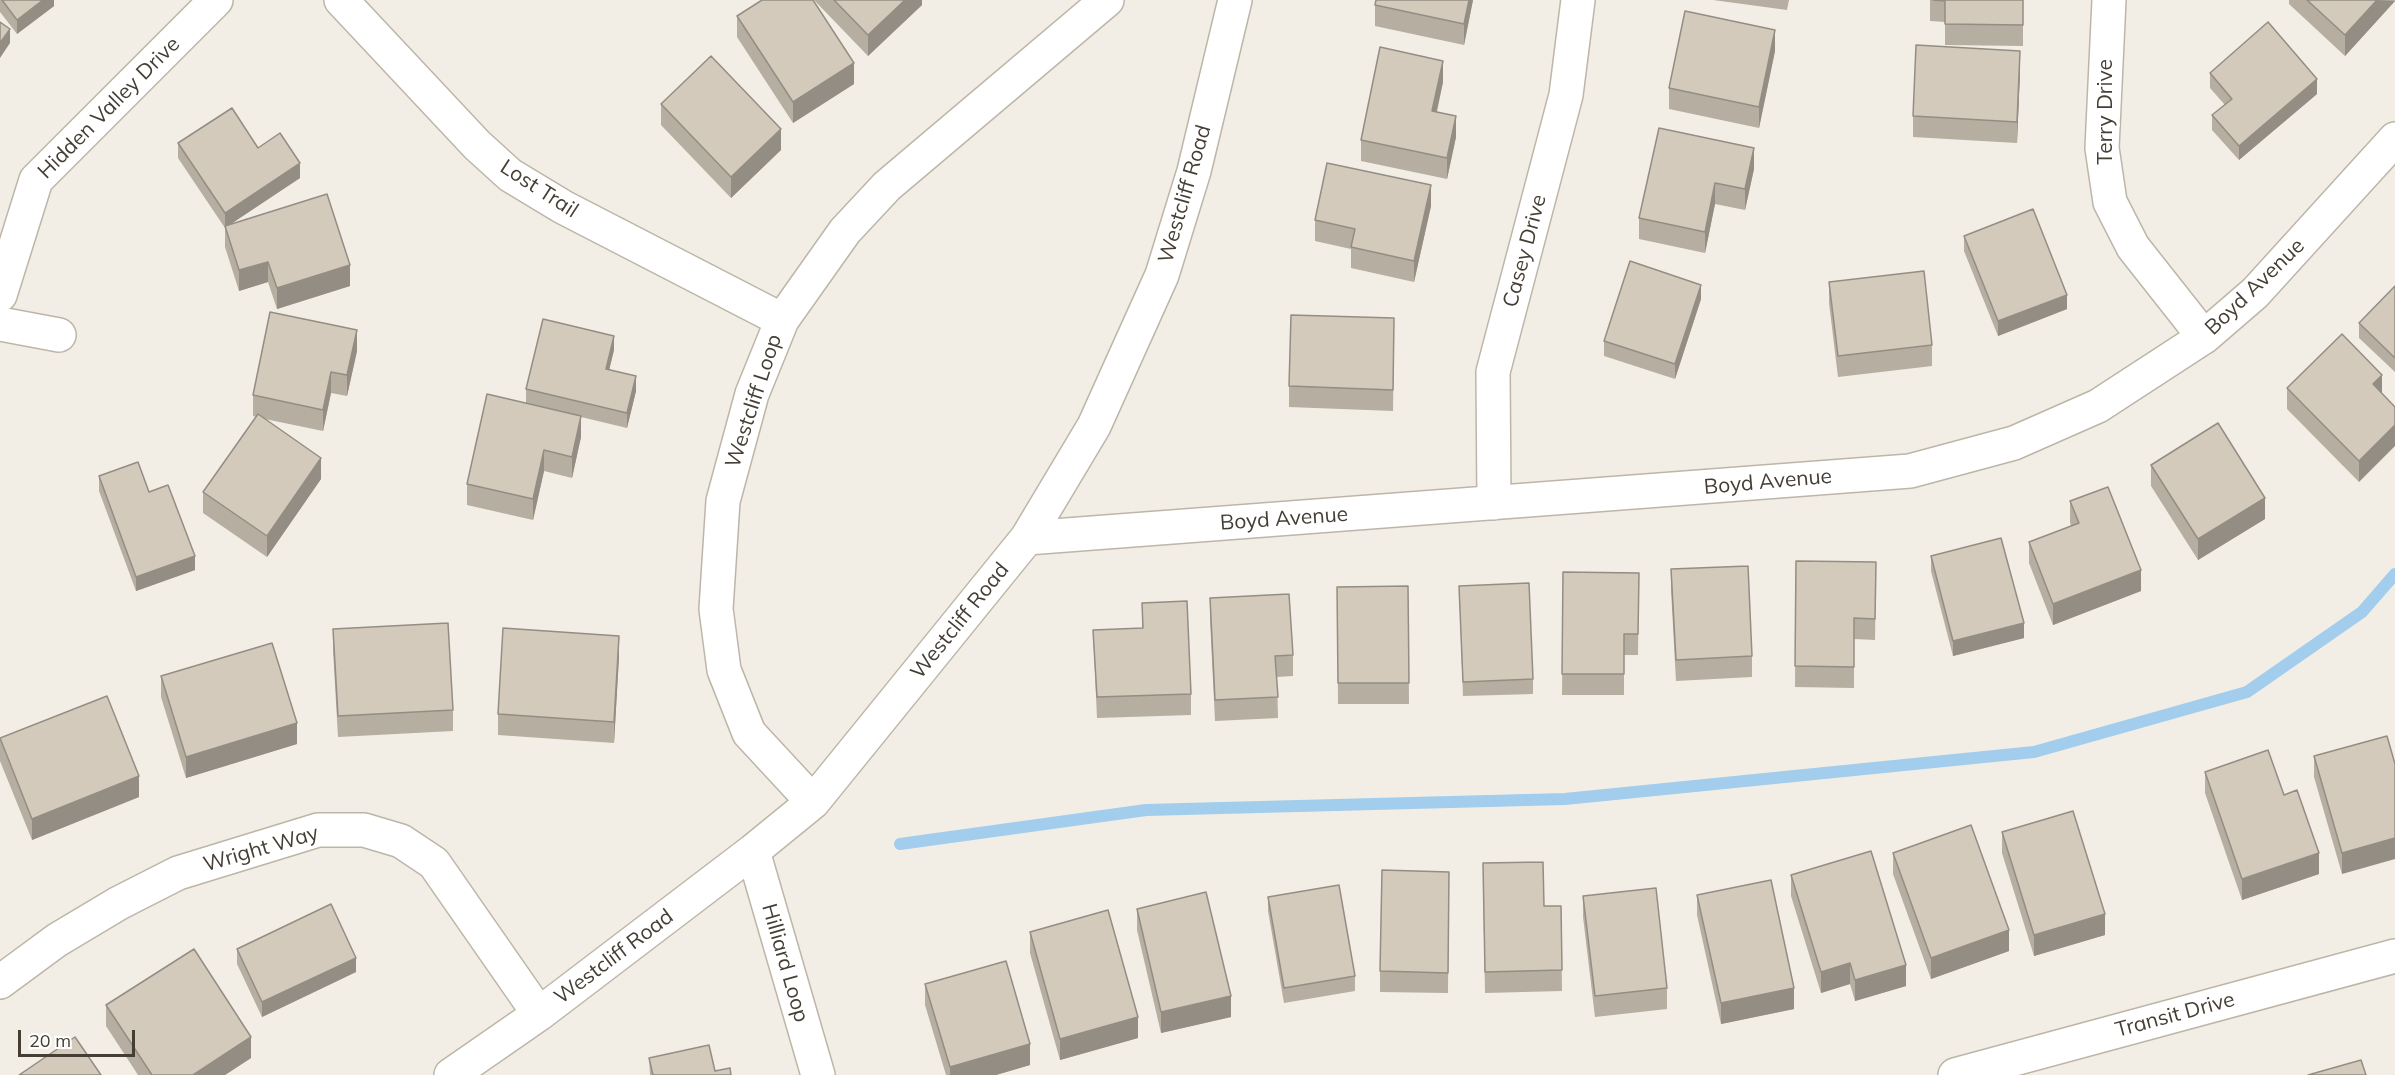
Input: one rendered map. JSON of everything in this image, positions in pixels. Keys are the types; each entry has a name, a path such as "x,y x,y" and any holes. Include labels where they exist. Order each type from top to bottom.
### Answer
{"street":[{"name":"Hidden Valley Drive","path":"0,295 36,180 216,0"},
{"name":"Lost Trail","path":"341,0 477,145 510,175 563,207 782,320"},
{"name":"Westcliff Loop","path":"813,802 749,733 724,670 716,609 723,501 752,394 782,320 845,231 887,186 1107,0"},
{"name":"Westcliff Road","path":"452,1075 539,1014 753,851 813,802 1027,538 1094,426 1162,275 1194,171 1235,0"},
{"name":"Casey Drive","path":"1494,504 1493,372 1566,95 1578,0"},
{"name":"Terry Drive","path":"2109,0 2102,148 2110,202 2133,247 2204,338"},
{"name":"Boyd Avenue","path":"1027,538 1910,471 2014,442 2098,406 2204,338 2255,293 2395,139"},
{"path":"0,324 58,335"},
{"name":"Wright Way","path":"0,982 57,940 119,903 178,873 318,830 364,830 401,841 434,863 539,1014"},
{"name":"Hilliard Loop","path":"753,851 818,1075"},
{"name":"Transit Drive","path":"1955,1075 2395,956"}],"building":[{"path":"2,0 43,0 17,20"},
{"path":"762,0 813,0 854,63 793,102 737,16"},
{"path":"834,0 905,0 868,35"},
{"path":"1376,0 1469,0 1464,24 1375,5"},
{"path":"1933,0 2023,0 2023,25 1945,24 1945,1"},
{"path":"2307,0 2377,0 2345,35"},
{"path":"1685,11 1775,30 1759,107 1669,88"},
{"path":"0,22 10,29 0,43"},
{"path":"2268,22 2317,79 2239,146 2212,115 2232,99 2210,73"},
{"path":"1916,45 2020,51 2017,122 1913,116"},
{"path":"1380,47 1443,61 1432,111 1456,116 1447,158 1361,140"},
{"path":"711,56 781,129 731,177 661,104"},
{"path":"232,108 258,148 280,133 300,163 225,213 178,143"},
{"path":"1659,128 1754,148 1745,189 1715,183 1705,232 1639,218"},
{"path":"1327,163 1431,185 1414,261 1351,247 1355,229 1315,220"},
{"path":"327,194 350,265 277,288 268,262 239,270 225,226"},
{"path":"2033,209 2067,295 1998,321 1964,236"},
{"path":"1630,261 1701,285 1675,364 1604,341"},
{"path":"1924,271 1932,345 1838,356 1829,282"},
{"path":"2395,286 2395,358 2359,323"},
{"path":"270,312 357,330 347,375 331,372 323,410 253,395"},
{"path":"1291,315 1394,318 1393,390 1289,386"},
{"path":"543,319 614,336 606,369 636,376 627,413 526,389"},
{"path":"2342,334 2382,375 2373,384 2395,407 2395,425 2359,461 2287,388"},
{"path":"487,394 581,416 572,457 544,450 533,499 467,484"},
{"path":"258,414 321,458 267,536 203,492"},
{"path":"2218,423 2265,498 2198,539 2151,465"},
{"path":"138,462 149,492 168,485 195,556 136,577 99,476"},
{"path":"2108,487 2141,570 2053,604 2029,542 2079,523 2070,501"},
{"path":"2001,538 2024,623 1953,641 1931,556"},
{"path":"1796,561 1876,562 1875,619 1854,618 1854,667 1795,666"},
{"path":"1748,566 1752,656 1676,660 1671,569"},
{"path":"1563,572 1639,573 1638,634 1624,634 1624,674 1562,674"},
{"path":"1529,583 1533,679 1463,682 1459,586"},
{"path":"1408,586 1409,683 1338,683 1337,587"},
{"path":"1289,594 1293,655 1275,656 1278,697 1215,700 1210,598"},
{"path":"1187,601 1191,694 1097,697 1093,630 1143,628 1142,603"},
{"path":"448,623 453,710 338,716 333,629"},
{"path":"503,628 619,636 614,722 498,714"},
{"path":"272,643 297,723 186,757 161,676"},
{"path":"107,696 139,776 32,819 0,738"},
{"path":"2387,736 2395,764 2395,838 2342,853 2314,756"},
{"path":"2268,750 2284,795 2297,790 2319,853 2242,879 2205,772"},
{"path":"2073,811 2105,914 2034,935 2002,832"},
{"path":"1971,825 2009,930 1931,958 1893,853"},
{"path":"1871,851 1906,965 1855,980 1850,963 1821,972 1791,875"},
{"path":"1543,862 1544,906 1561,906 1562,970 1485,972 1483,863"},
{"path":"1382,870 1449,872 1448,973 1380,971"},
{"path":"1771,880 1794,988 1721,1003 1697,895"},
{"path":"1339,885 1355,976 1284,988 1268,897"},
{"path":"1656,888 1667,988 1595,996 1583,896"},
{"path":"1206,892 1231,996 1161,1012 1137,909"},
{"path":"331,904 356,958 262,1002 237,949"},
{"path":"1108,910 1138,1017 1060,1039 1030,932"},
{"path":"194,949 251,1037 193,1075 152,1075 106,1005"},
{"path":"1006,961 1030,1044 950,1067 925,984"},
{"path":"75,1037 101,1075 19,1075"},
{"path":"709,1045 715,1071 730,1068 731,1075 653,1075 649,1058"},
{"path":"2361,1060 2366,1075 2308,1075"}],"waterway":[{"path":"900,844 1146,810 1565,799 2034,752 2247,692 2362,612 2395,574"}]}
